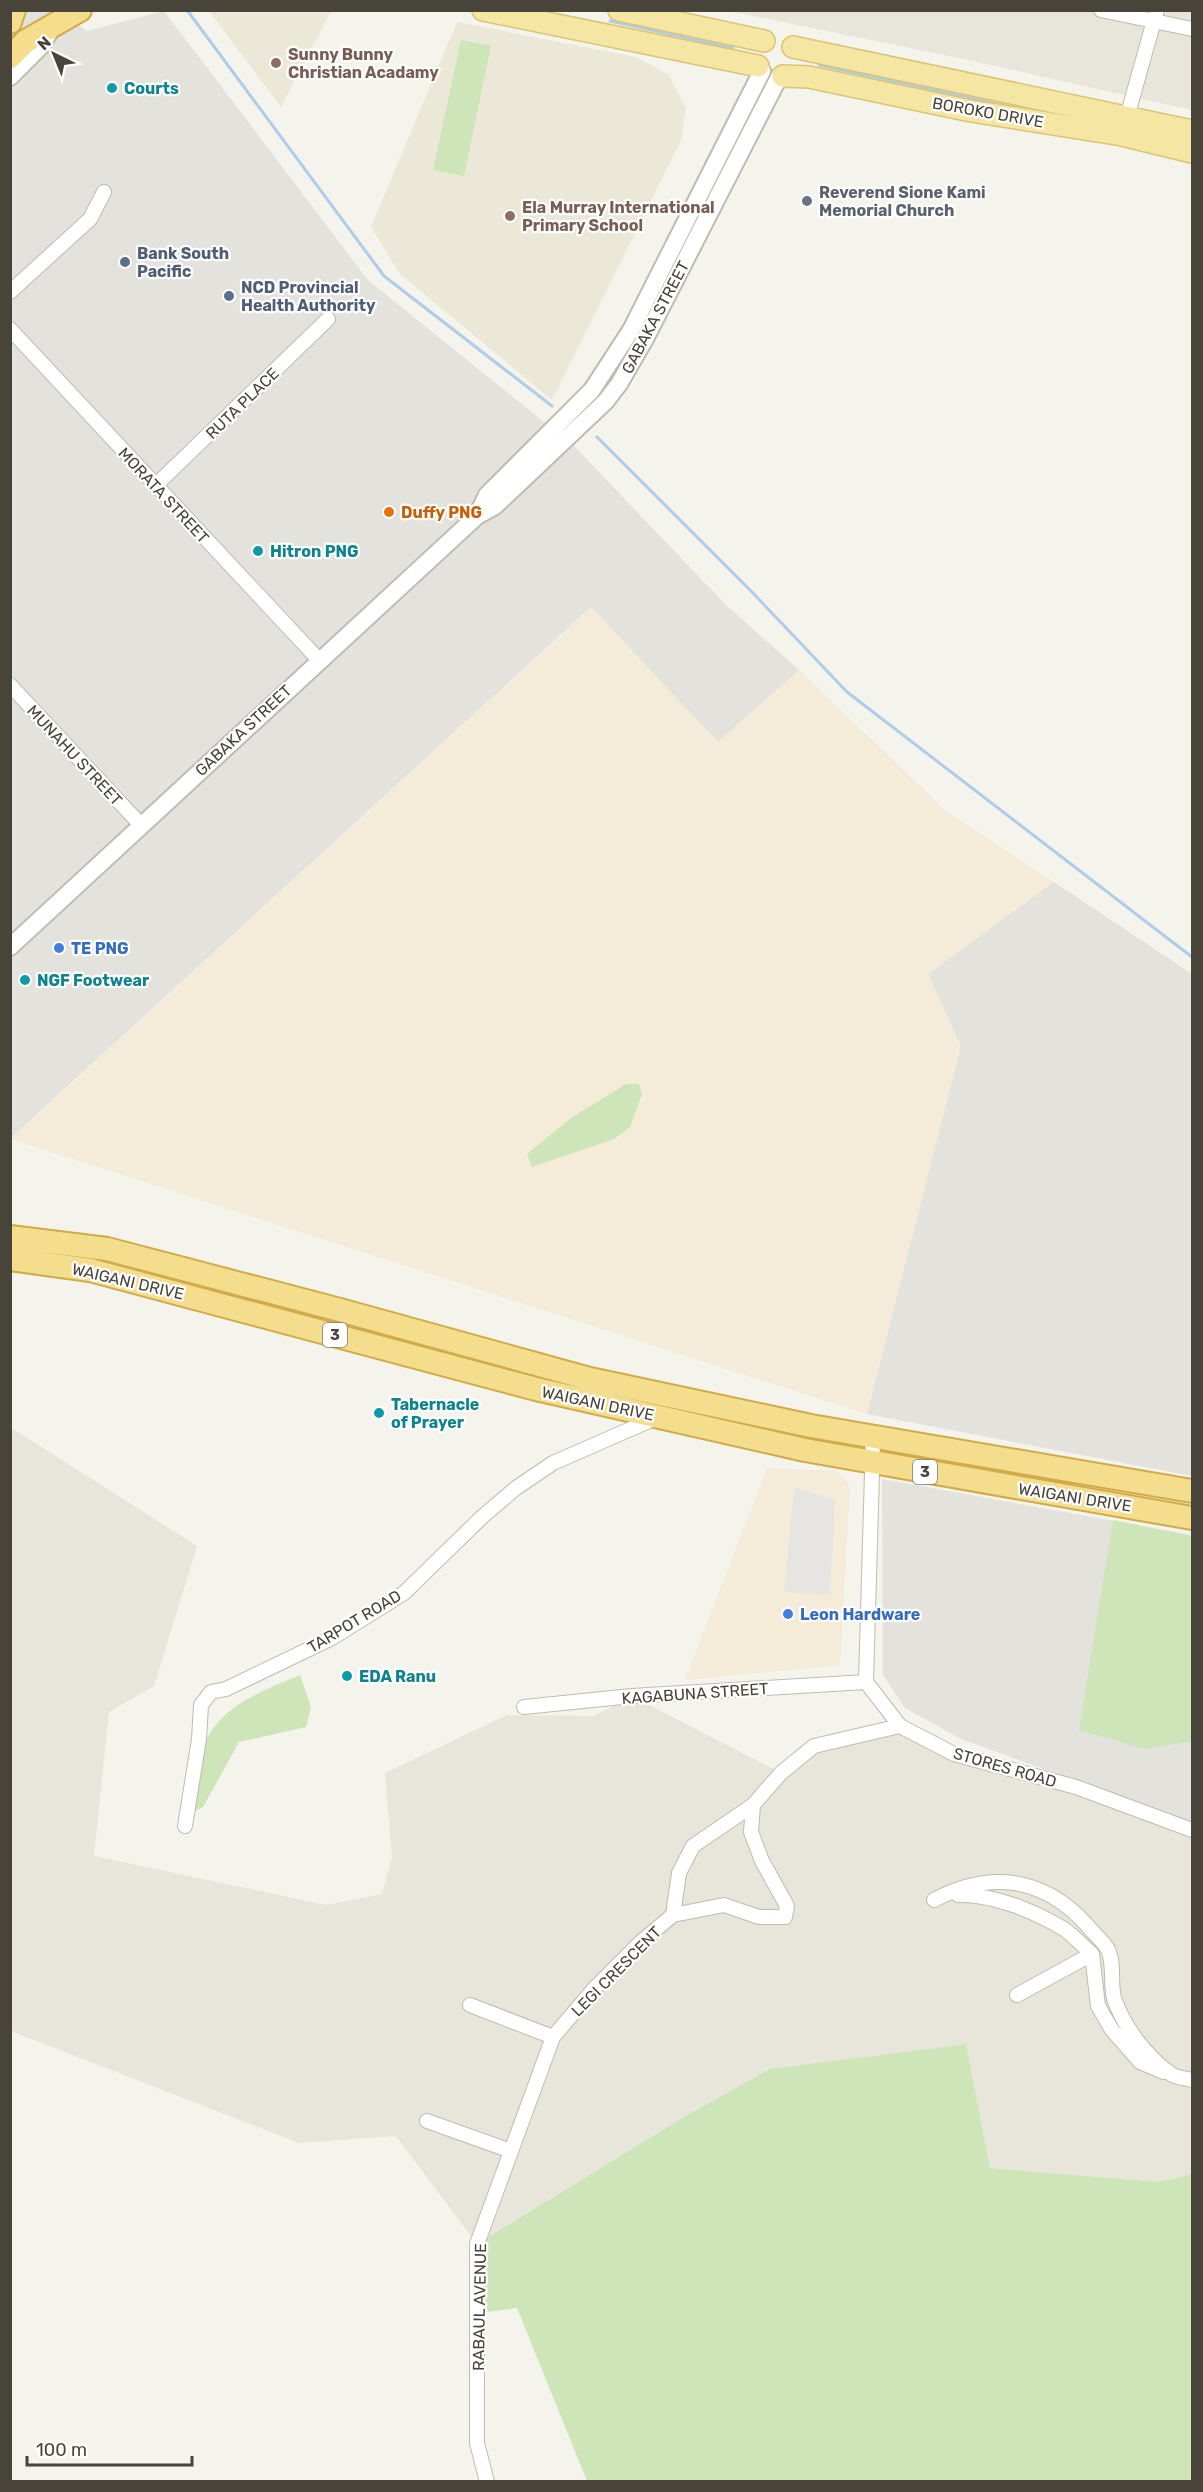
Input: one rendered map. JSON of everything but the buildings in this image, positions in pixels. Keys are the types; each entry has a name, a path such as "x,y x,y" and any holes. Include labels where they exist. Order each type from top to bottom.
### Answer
{"highway":[{"path":"10,22 14,10"},
{"path":"10,57 26,41 80,10"},
{"name":"WAIGANI DRIVE","path":"13,1245 90,1270 536,1389 872,1464 1192,1518"},
{"name":"WAIGANI DRIVE","path":"13,1245 107,1249 590,1379 873,1437 1192,1491"},
{"path":"481,1349 495,1361 611,1390 614,1398 613,1406"}],"main road":[{"name":"BOROKO DRIVE","path":"483,10 771,72 809,77 972,111 1192,131"},
{"path":"619,10 764,41 777,37 793,47 795,61 791,70 771,72 757,53 764,41"},
{"name":"BOROKO DRIVE","path":"793,47 1124,126 1192,152"}],"street":[{"path":"1101,10 1156,16 1192,29"},
{"path":"1124,126 1156,16"},
{"path":"10,77 41,46 55,23"},
{"name":"GABAKA STREET","path":"10,947 319,660 477,516 495,506 606,401 619,384 771,72"},
{"path":"10,292 90,219 104,192"},
{"name":"RUTA PLACE","path":"155,486 328,319"},
{"name":"MORATA STREET","path":"10,329 319,660"},
{"name":"MUNAHU STREET","path":"10,685 140,824"},
{"name":"TARPOT ROAD","path":"185,1826 199,1739 201,1705 211,1692 226,1689 332,1638 404,1593 482,1517 516,1488 553,1464 659,1417"},
{"path":"866,1682 873,1437"},
{"name":"KAGABUNA STREET","path":"524,1707 632,1696 866,1682"},
{"name":"STORES ROAD","path":"866,1682 900,1726 954,1754 1076,1787 1192,1830"},
{"path":"673,1916 679,1873 693,1846 753,1805 782,1773 814,1746 900,1726"},
{"name":"LEGI CRESCENT","path":"553,2037 593,1990 642,1941 673,1916 724,1905 759,1917 785,1917 787,1906 762,1862 752,1832 753,1805"},
{"path":"1172,2075 1145,2050 1131,2031 1114,1998 1108,1949 1055,1896 1021,1882 957,1887 937,1898 976,1894 1025,1910 1065,1930 1092,1954 1098,2006 1112,2030 1140,2062 1172,2075 1192,2080"},
{"path":"1017,1995 1092,1954"},
{"path":"470,2005 553,2037"},
{"name":"RABAUL AVENUE","path":"486,2481 477,2443 477,2244 553,2037"},
{"path":"428,2121 511,2151"}],"shaded area":[{"path":"11,11 57,11 87,31 164,11 368,280 576,448 725,604 799,670 718,742 591,607 11,1138"},
{"name":"Sunny Bunny Christian Acadamy","path":"209,11 331,11 281,107"},
{"path":"729,11 1192,11 1192,110 964,59"},
{"name":"Ela Murray International Primary School","path":"457,22 636,57 669,75 686,108 681,141 552,400 400,274 371,227"},
{"path":"592,607 718,742 799,670 946,811 1054,882 929,974 961,1046 867,1414 11,1139"},
{"path":"1054,882 1192,974 1192,1476 867,1414 961,1046 928,974"},
{"path":"10,1427 197,1546 154,1686 109,1712 94,1856 326,1905 382,1894 392,1857 385,1773 507,1715 594,1716 632,1696 781,1773 814,1746 900,1726 954,1754 1192,1830 1192,2174 1159,2182 990,2168 966,2044 770,2069 684,2117 477,2244 396,2136 299,2143 11,2031"},
{"path":"767,1468 837,1471 850,1486 840,1665 685,1680"},
{"path":"882,1479 1192,1535 1192,1823 961,1739 905,1708 883,1675"},
{"path":"794,1487 835,1500 830,1595 784,1592"}],"green space":[{"path":"461,40 491,46 464,176 433,170"},
{"path":"626,1084 639,1084 642,1094 630,1127 614,1139 532,1167 527,1154 571,1118"},
{"path":"1113,1520 1192,1536 1192,1741 1144,1749 1079,1730"},
{"path":"300,1675 311,1707 306,1727 239,1742 203,1807 194,1812 202,1753 208,1737 217,1724 241,1703"},
{"path":"966,2044 990,2168 1159,2182 1192,2174 1192,2481 587,2481 517,2308 486,2312 482,2241 684,2117 770,2069"}],"waterway":[{"path":"187,10 384,276 552,406"},
{"path":"610,21 733,48"},
{"path":"819,65 1021,109"},
{"path":"597,437 751,591 847,692 1192,957"}],"place":[{"name":"Sunny Bunny Christian Acadamy","path":"276,63"},
{"name":"Courts","path":"112,88"},
{"name":"Reverend Sione Kami Memorial Church","path":"807,201"},
{"name":"Ela Murray International Primary School","path":"510,216"},
{"name":"Bank South Pacific","path":"125,262"},
{"name":"NCD Provincial Health Authority","path":"229,296"},
{"name":"Duffy PNG","path":"389,512"},
{"name":"Hitron PNG","path":"258,551"},
{"name":"TE PNG","path":"59,948"},
{"name":"NGF Footwear","path":"25,980"},
{"name":"Tabernacle of Prayer","path":"379,1413"},
{"name":"Leon Hardware","path":"788,1614"},
{"name":"EDA Ranu","path":"347,1676"}]}
